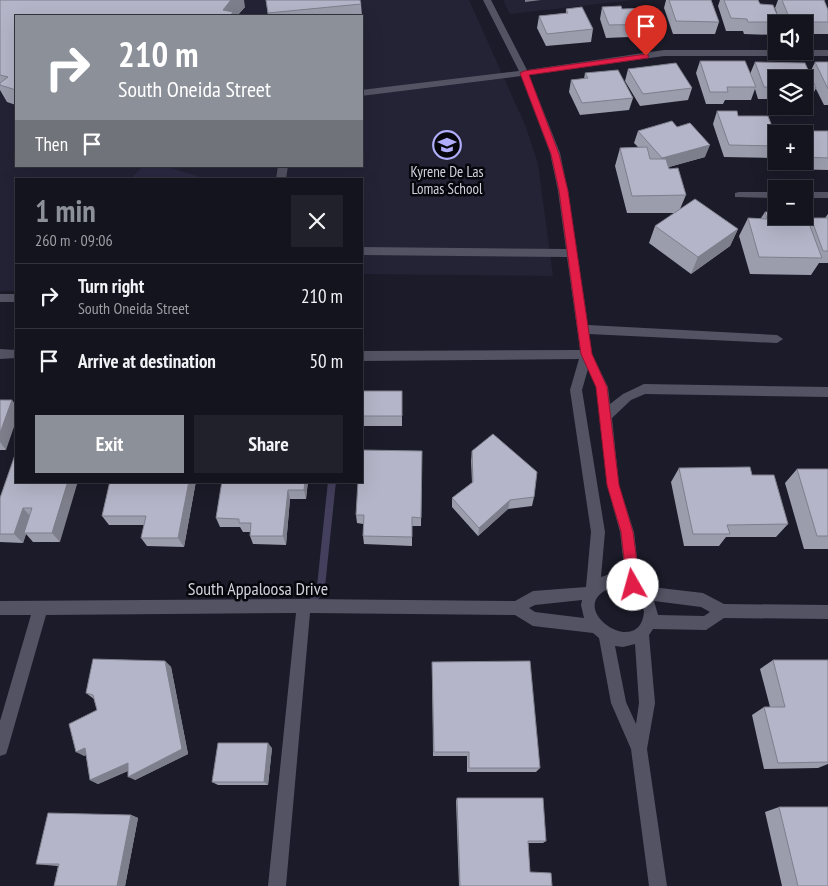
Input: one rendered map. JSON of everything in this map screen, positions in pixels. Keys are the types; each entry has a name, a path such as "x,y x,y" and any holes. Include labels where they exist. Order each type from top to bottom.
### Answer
{"street":[{"path":"487,0 524,73 555,154 564,191 586,354 602,387 613,485 627,532 638,589 649,603 651,613 646,628 647,703 639,748"},
{"path":"363,93 664,54 828,53"},
{"path":"738,195 768,195"},
{"path":"813,195 828,195"},
{"path":"363,251 572,252"},
{"path":"0,298 15,298"},
{"path":"583,329 777,339"},
{"path":"0,354 15,354"},
{"path":"363,356 586,354"},
{"path":"586,354 576,390 598,532 592,591 588,601 588,610 601,631 619,703 639,748 658,886"},
{"path":"606,415 627,396 644,389 828,392"},
{"path":"592,591 600,583 616,579 638,589 704,600 722,611 828,612"},
{"name":"South Appaloosa Drive","path":"0,608 304,606 517,608 533,598 592,591"},
{"path":"277,886 304,606"},
{"path":"0,748 40,608"},
{"name":"South Appaloosa Drive","path":"517,608 533,619 601,631"},
{"path":"601,631 625,640 634,638 646,628 706,623 722,611"}],"shaded area":[{"name":"Kyrene De Las Lomas School","path":"0,0 469,0 526,127 538,164 553,276 363,274 363,178 15,178 15,291 0,291"},
{"path":"503,0 634,0 510,14"},
{"path":"142,167 167,167 203,178 132,178"}],"building":[{"path":"0,0 231,0 223,10 233,12 231,15 15,15 15,90 0,85 8,77 0,75"},
{"path":"266,0 360,0 361,4 268,13"},
{"path":"669,0 711,0 719,22 676,21"},
{"path":"724,0 758,0 760,4 773,5 777,15 768,15 768,22 748,22 747,19 731,18"},
{"path":"782,0 824,0 828,10 828,22 813,22 813,15 788,15"},
{"path":"621,6 622,9 649,8 656,24 609,25 602,7"},
{"path":"582,7 593,29 547,34 539,16 568,13 566,9"},
{"path":"700,61 745,61 756,87 727,87 728,92 710,92"},
{"path":"755,62 805,63 808,70 768,70 768,87 764,87"},
{"path":"815,62 828,62 828,89"},
{"path":"676,63 692,88 643,94 628,69"},
{"path":"618,70 633,98 582,103 571,80 588,78 585,73"},
{"path":"717,111 737,111 738,116 768,116 771,125 768,125 768,146 729,145"},
{"path":"672,121 677,127 690,123 710,145 662,158 638,131"},
{"path":"813,131 828,131 828,158 813,157"},
{"path":"647,147 650,159 666,159 669,169 678,168 686,195 632,196 620,148"},
{"path":"695,199 738,229 698,257 655,226"},
{"path":"765,212 768,212 768,225 810,225 822,258 759,257 748,218 767,219"},
{"path":"813,218 828,218 828,251 823,251 813,224"},
{"path":"363,391 402,391 402,416 363,416"},
{"path":"0,400 12,400 0,433"},
{"path":"493,434 537,472 534,497 510,500 479,528 452,498 473,482 472,451"},
{"path":"363,450 422,451 421,518 412,517 412,537 363,536 364,515 356,515 358,483 363,483"},
{"path":"15,455 15,483 67,483 52,533 24,533 32,508 23,508 14,534 0,534 0,498"},
{"path":"750,467 752,475 774,475 788,524 727,525 730,534 693,534 679,468"},
{"path":"797,469 828,469 828,536 817,536"},
{"path":"110,483 189,483 178,538 141,538 146,516 102,516"},
{"path":"222,483 305,483 304,490 288,490 283,536 250,536 251,523 239,523 239,519 216,518"},
{"path":"93,659 165,661 182,749 128,777 128,763 90,780 85,748 76,752 69,724 97,710 93,695 86,693"},
{"path":"773,660 828,660 828,762 778,763 764,707 785,707"},
{"path":"530,661 540,768 469,768 469,752 434,752 432,662"},
{"path":"218,743 268,743 264,782 212,782"},
{"path":"457,798 543,798 546,841 528,841 530,872 551,873 552,886 460,886"},
{"path":"779,807 828,807 828,886 798,886"},
{"path":"48,813 131,815 117,886 54,886 59,864 36,864"}],"waterway":[{"path":"309,608 321,587 332,483"}],"place":[{"name":"Kyrene De Las Lomas School","path":"447,145"}],"route":[{"path":"633,585 627,532 613,485 602,387 586,354 564,191 555,154 524,73 646,56"}]}
